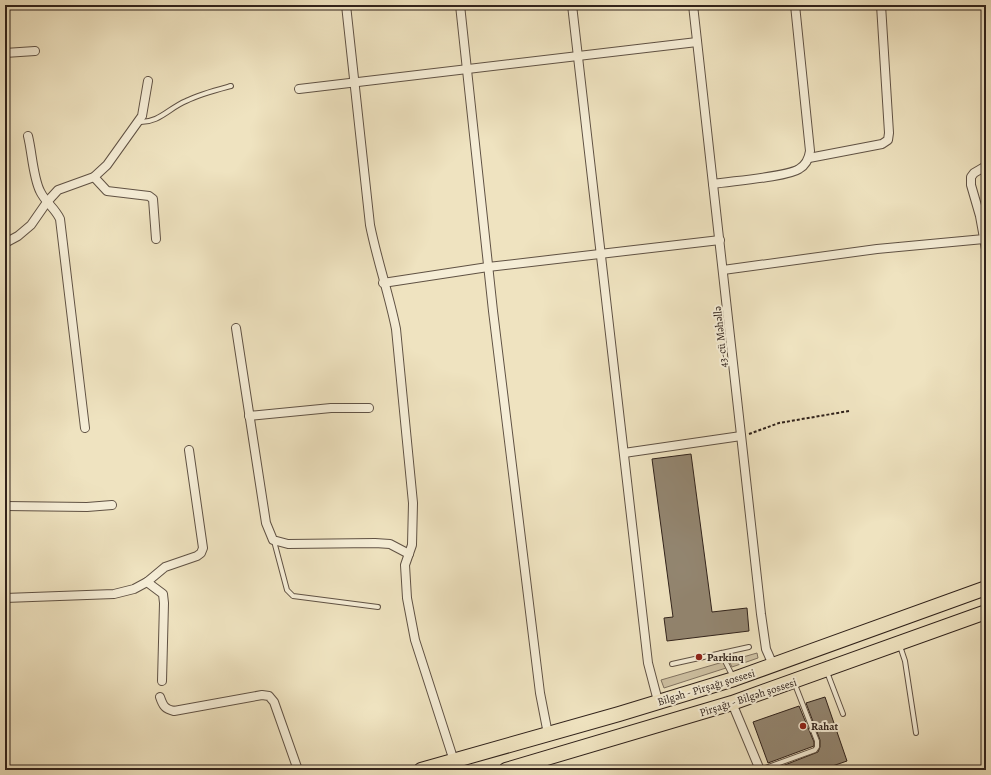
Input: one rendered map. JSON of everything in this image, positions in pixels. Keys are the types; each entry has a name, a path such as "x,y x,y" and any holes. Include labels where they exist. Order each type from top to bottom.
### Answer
{"highway":[{"name":"Bilgəh - Pirşağı şossesi","path":"421,770 734,679 986,588"},
{"name":"Pirşağı - Bilgəh şossesi","path":"506,770 528,767 732,703 986,612"}],"street":[{"path":"346,5 356,83 370,225 383,283 392,309 396,329 413,504 413,532 405,575 415,640 454,761"},
{"path":"460,5 488,267 540,693 548,734"},
{"path":"572,5 648,663 658,701"},
{"name":"43-cü Məhəllə","path":"693,5 763,634 773,665"},
{"path":"713,184 789,173 803,166 809,158 810,151 795,5"},
{"path":"809,158 882,144 888,140 889,126 881,5"},
{"path":"299,89 697,42"},
{"path":"5,53 35,51"},
{"path":"5,243 18,236 31,225 47,202 58,190 94,177 107,165 139,122 145,107 148,80"},
{"path":"28,136 39,190 47,202 57,211 60,219 85,428"},
{"path":"986,166 974,173 971,177 971,185 980,216 986,249"},
{"path":"94,177 107,191 149,196 153,199 156,239"},
{"path":"723,270 877,249 984,239"},
{"path":"383,283 488,267 720,240"},
{"path":"236,328 266,523 273,540 288,544 383,544 399,548 409,554"},
{"path":"249,416 332,408 369,408"},
{"path":"624,453 741,436"},
{"path":"5,598 114,594 134,589 147,582 165,567 197,556 201,553 203,548 189,450"},
{"path":"5,506 86,507 112,505"},
{"path":"147,582 163,594 162,681"},
{"path":"160,697 163,706 174,711 262,695 269,696 274,702 298,770"},
{"path":"732,703 760,770"}],"lane":[{"path":"139,122 148,123 156,120 188,100 231,86"},
{"path":"273,540 287,590 293,596 378,607"},
{"path":"899,644 904,661 916,734"},
{"path":"672,664 749,647"},
{"path":"721,653 734,679"},
{"path":"826,670 843,714"},
{"path":"760,770 815,750 817,747 817,741 793,682"}],"path":[{"path":"741,436 779,424 849,411"}],"shaded area":[{"path":"757,653 758,658 732,667 729,661"},
{"path":"723,662 726,668 664,688 661,680"}],"building":[{"path":"691,454 712,612 747,608 749,631 667,641 664,618 673,617 652,459"},
{"path":"825,697 847,761 821,770 772,770 818,752 820,740 806,703"},
{"path":"799,706 814,742 814,746 768,763 753,722"}],"place":[{"name":"Parkinq","path":"699,657"},
{"name":"Rahat","path":"803,726"}]}
